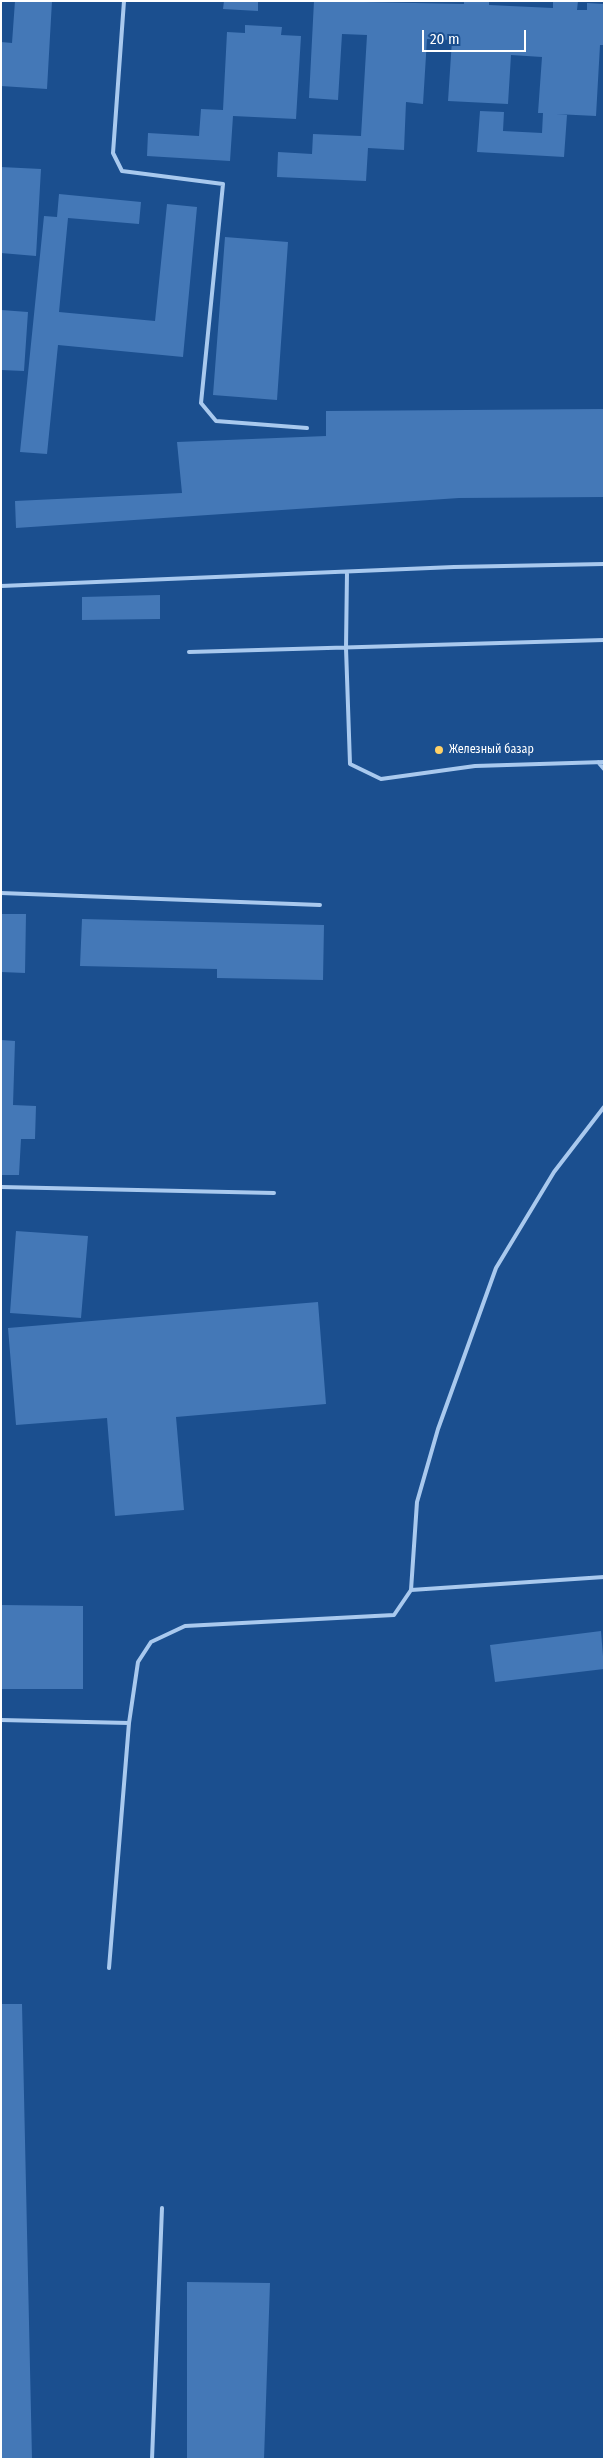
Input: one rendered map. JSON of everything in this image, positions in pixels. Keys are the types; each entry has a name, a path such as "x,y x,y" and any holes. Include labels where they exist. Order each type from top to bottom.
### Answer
{"lane":[{"path":"124,1 112,153 122,171 223,184 201,402 216,421 307,428"},
{"path":"1,586 604,564"},
{"path":"347,572 346,648 350,764 381,779 476,766 604,762"},
{"path":"189,652 604,640"},
{"path":"598,762 604,769"},
{"path":"1,893 320,905"},
{"path":"109,1968 129,1723 138,1662 151,1642 184,1626 394,1615 411,1590 417,1502 438,1429 496,1268 554,1172 604,1107"},
{"path":"1,1187 274,1193"},
{"path":"411,1590 604,1577"},
{"path":"1,1720 129,1723"},
{"path":"152,2459 162,2208"}],"building":[{"path":"15,1 52,1 47,89 1,86 1,42 12,43"},
{"path":"224,1 258,1 258,11 223,9"},
{"path":"314,1 464,4 464,1 489,1 489,5 553,8 553,1 578,1 577,10 587,10 587,3 604,4 604,45 600,45 596,116 556,114 567,115 564,157 477,152 480,111 504,112 503,131 542,133 543,113 538,113 542,57 511,55 508,104 448,101 452,40 427,39 423,104 406,102 404,150 368,148 366,181 277,177 278,152 312,154 313,134 361,136 367,35 342,34 338,100 309,98"},
{"path":"245,25 282,27 281,35 301,36 296,119 233,116 230,161 147,156 148,133 199,136 201,109 223,110 227,32 245,33"},
{"path":"1,167 41,169 36,256 1,253"},
{"path":"59,194 141,202 139,224 68,218 59,312 155,321 167,204 197,207 183,357 58,345 47,454 20,452 44,216 57,217"},
{"path":"225,237 288,242 277,400 213,395"},
{"path":"1,310 28,312 24,371 1,370"},
{"path":"604,409 604,497 459,498 16,528 15,501 182,493 177,442 326,436 326,411"},
{"path":"160,595 160,619 82,620 82,597"},
{"path":"1,914 26,914 25,973 1,972"},
{"path":"82,919 324,925 323,980 217,978 217,969 80,966"},
{"path":"1,1040 15,1041 13,1105 36,1106 35,1139 21,1139 19,1175 1,1175"},
{"path":"16,1231 88,1236 81,1318 10,1313"},
{"path":"318,1302 326,1404 176,1417 184,1510 115,1516 107,1418 16,1425 8,1328"},
{"path":"1,1605 83,1606 83,1689 1,1689"},
{"path":"601,1631 604,1669 495,1682 490,1645"},
{"path":"1,2004 22,2004 32,2459 1,2459"},
{"path":"187,2282 270,2283 264,2459 187,2459"}],"place":[{"name":"Железный базар","path":"439,750"}]}
